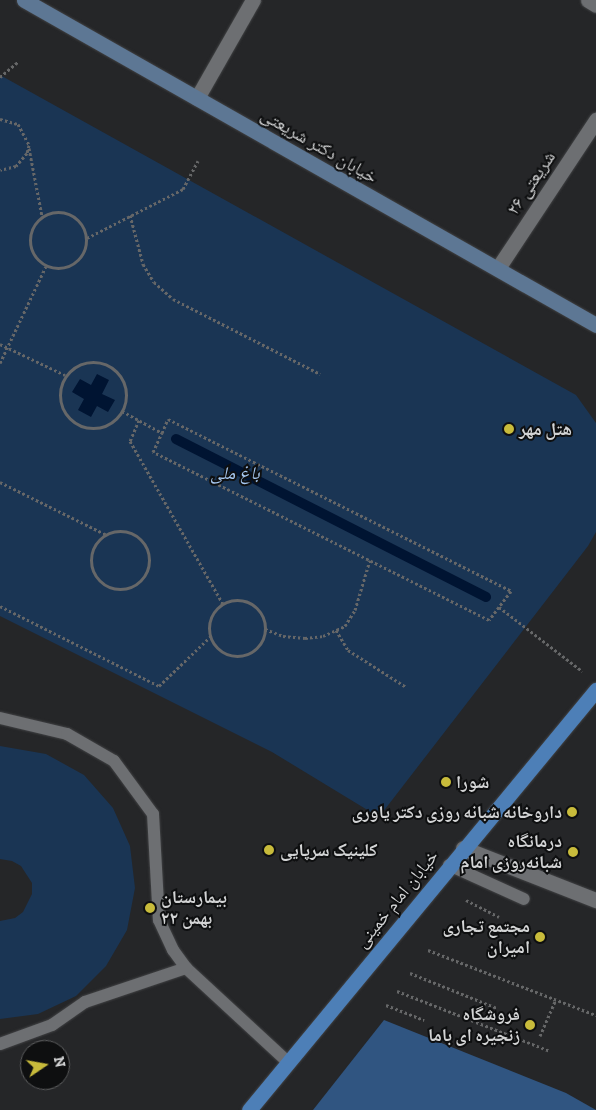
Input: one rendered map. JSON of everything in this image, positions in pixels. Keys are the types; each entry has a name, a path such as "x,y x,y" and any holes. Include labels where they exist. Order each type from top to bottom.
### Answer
{"main road":[{"name":"خیابان دکتر شریعتی","path":"24,0 594,324"},
{"name":"خیابان امام خمینی","path":"249,1110 463,848 596,690"}],"street":[{"path":"197,98 254,0"},
{"path":"588,0 596,5"},
{"name":"شریعتی ۲۶","path":"498,268 596,120"},
{"path":"463,848 596,900"}],"lane":[{"path":"0,718 67,734 114,761 153,814 159,920 173,950 186,968 288,1062"},
{"path":"449,865 524,899"},
{"path":"0,1044 52,1025 85,1002 186,968"}],"path":[{"path":"0,77 18,62"},
{"path":"0,119 18,124 27,137 42,216"},
{"path":"0,170 16,166 27,153 28,145"},
{"path":"87,238 183,189 198,161"},
{"path":"62,211 71,214 81,225 87,238 81,258 74,264 55,269 46,266 33,255 29,238 36,222 42,216 62,211"},
{"path":"130,216 143,264 154,282 173,299 320,374"},
{"path":"0,363 46,266"},
{"path":"0,344 65,375"},
{"path":"84,363 106,364 115,370 126,390 122,411 107,426 96,429 75,424 61,407 61,385 65,375 84,363"},
{"path":"122,411 162,433"},
{"path":"139,420 130,441 223,604"},
{"path":"168,420 511,591 489,620 153,452 162,433 168,420"},
{"path":"0,482 106,535 115,532 133,534 146,547 149,565 140,581 132,586 114,588 105,584 93,569 94,550 106,535"},
{"path":"265,629 283,636 305,638 345,626 355,610 370,560"},
{"path":"236,600 254,605 260,612 265,629 258,646 244,655 226,653 218,648 211,636 213,614 223,604 236,600"},
{"path":"0,606 159,686 211,636"},
{"path":"499,606 588,676"},
{"path":"336,630 348,650 406,687"},
{"path":"466,900 499,917"},
{"path":"428,950 596,1015"},
{"path":"410,972 497,1008"},
{"path":"397,991 550,1051"},
{"path":"540,1036 556,999"},
{"path":"386,1005 424,1020"}],"green space":[{"name":"باغ ملی","path":"0,75 576,395 596,423 596,532 588,546 379,817 272,752 0,616"},
{"path":"0,746 46,754 84,775 113,808 130,846 135,888 127,930 106,966 76,996 38,1014 0,1019 0,921 15,918 23,912 32,894 32,883 21,866 12,861 0,859"}],"shaded area":[{"path":"97,374 109,380 102,394 115,400 108,412 97,406 91,417 78,410 84,399 72,392 80,379 91,385"},
{"path":"384,1020 566,1093 596,1110 313,1110"}],"waterway":[{"path":"176,439 486,597"}],"place":[{"name":"هتل مهر","path":"509,429"},
{"name":"شورا","path":"446,782"},
{"name":"داروخانه شبانه روزی دکتر یاوری","path":"572,812"},
{"name":"کلینیک سرپایی","path":"269,850"},
{"name":"درمانگاه شبانه‌روزی امام","path":"573,852"},
{"name":"بیمارستان ۲۲ بهمن","path":"150,908"},
{"name":"مجتمع تجاری امیران","path":"540,937"},
{"name":"فروشگاه زنجیره ای باما","path":"530,1025"}]}
